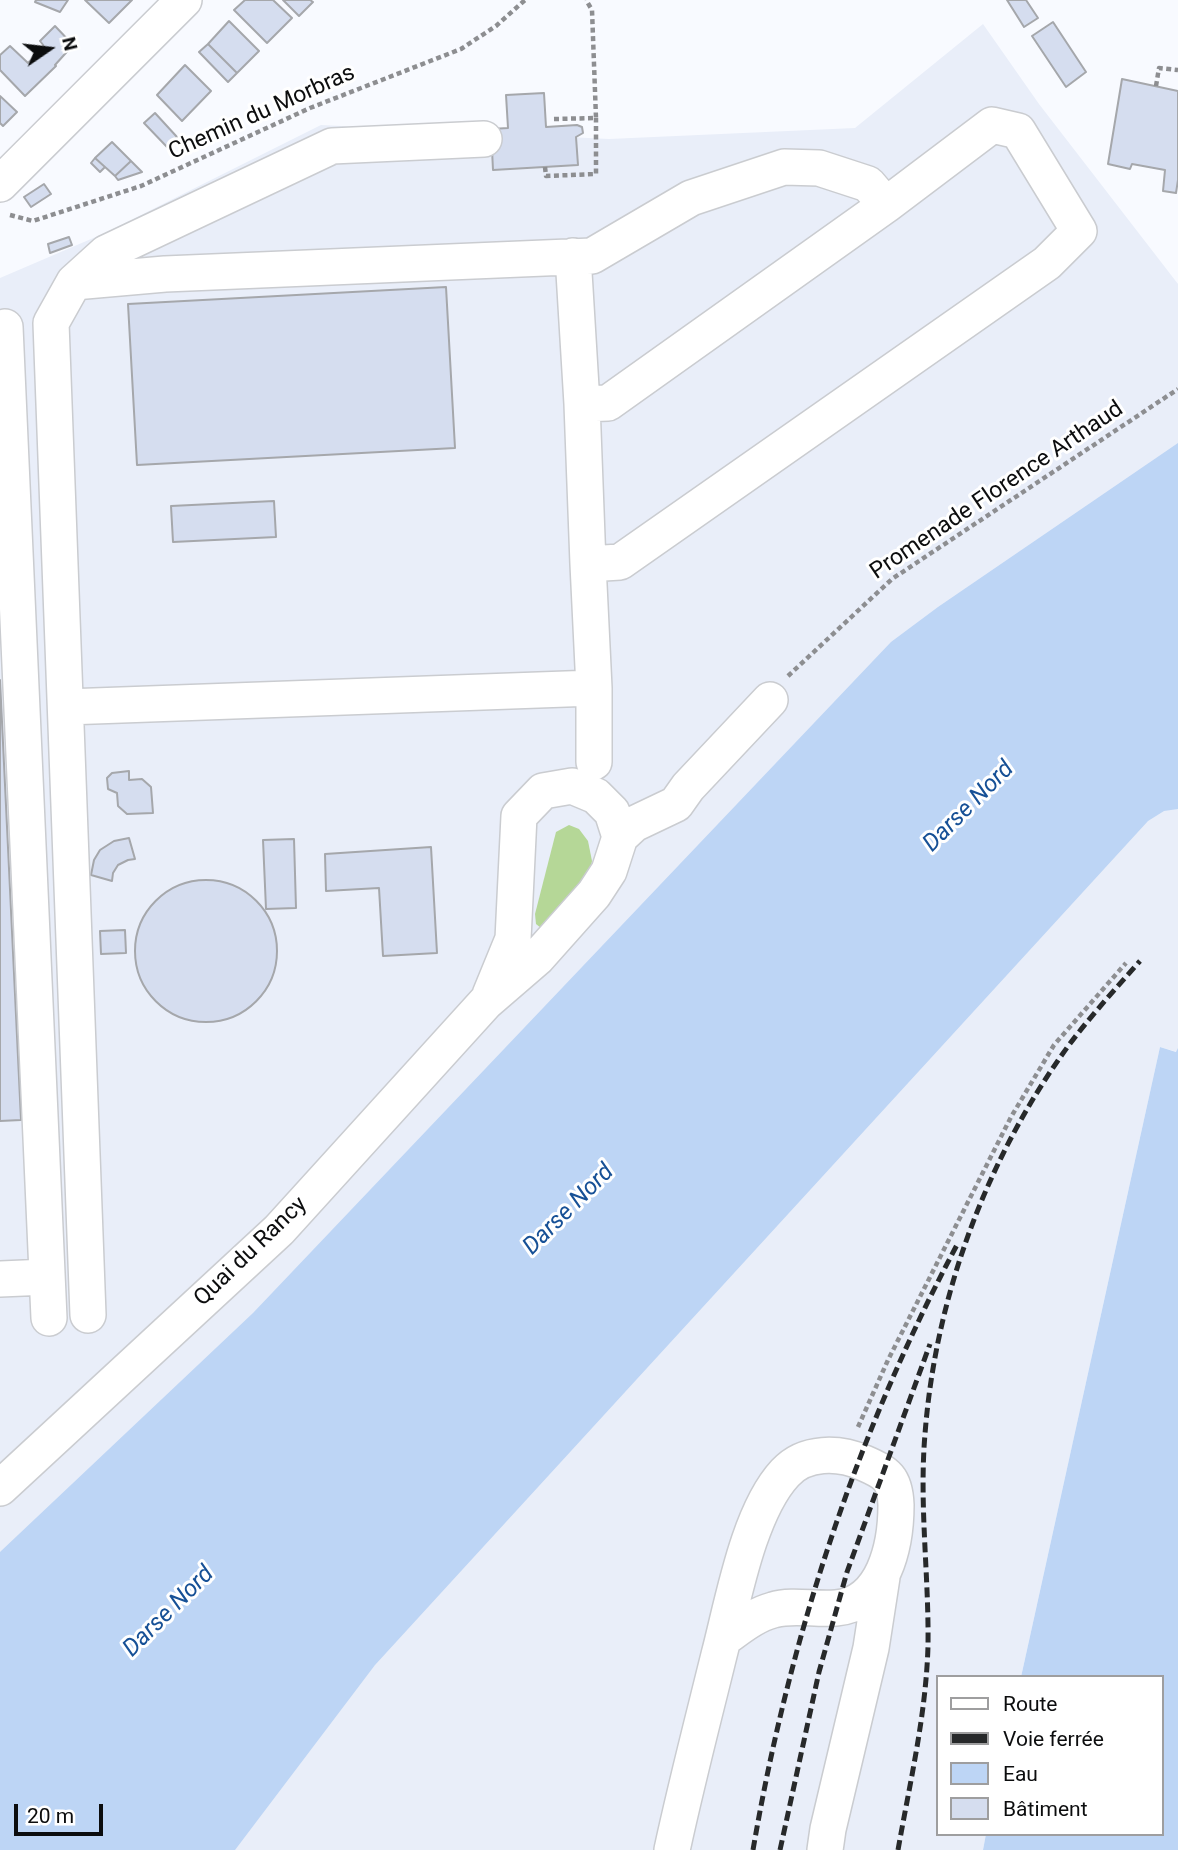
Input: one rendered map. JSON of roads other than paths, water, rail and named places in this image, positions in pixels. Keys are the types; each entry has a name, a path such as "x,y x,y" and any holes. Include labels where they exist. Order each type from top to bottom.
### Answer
{"street":[{"path":"0,184 184,0"},
{"path":"582,404 608,403 886,205 992,125 1018,131 1079,230 1047,263 620,562 588,564"},
{"path":"88,1315 51,323 74,282 106,253 332,146 484,139"},
{"path":"74,282 165,274 592,256 691,198 784,167 819,168 868,184 886,205"},
{"path":"573,256 594,688 594,762"},
{"path":"5,327 5,443 49,1318"},
{"path":"66,707 594,688"},
{"path":"620,837 634,824 676,804 778,689"},
{"name":"Quai du Rancy","path":"0,1488 279,1230 486,1002 537,958 594,894 609,871 620,837 612,812 596,796 572,786 543,791 519,816 513,939 486,1002"},
{"path":"0,1279 47,1277"},
{"path":"672,1850 750,1534 785,1472 797,1463 811,1458 844,1456 883,1471 891,1479 895,1519 882,1577 871,1648 825,1850"},
{"path":"723,1639 752,1619 774,1609 836,1608 861,1601 882,1577"}],"water":[{"name":"Darse Nord","path":"1178,443 1178,809 1164,811 1148,821 375,1665 235,1850 0,1850 0,1552 253,1313 891,642"},
{"path":"1160,1047 1176,1052 1178,1048 1178,1850 983,1850 986,1836 1164,1836 1164,1675 1021,1675"}],"railway":[{"path":"898,1850 917,1748 927,1672 928,1619 923,1487 925,1434 939,1335 952,1286 986,1191 1007,1145 1032,1101 1078,1033 1140,961"},
{"path":"753,1850 786,1693 831,1538 888,1388 958,1243"},
{"path":"780,1850 819,1672 847,1572 930,1344"}]}
